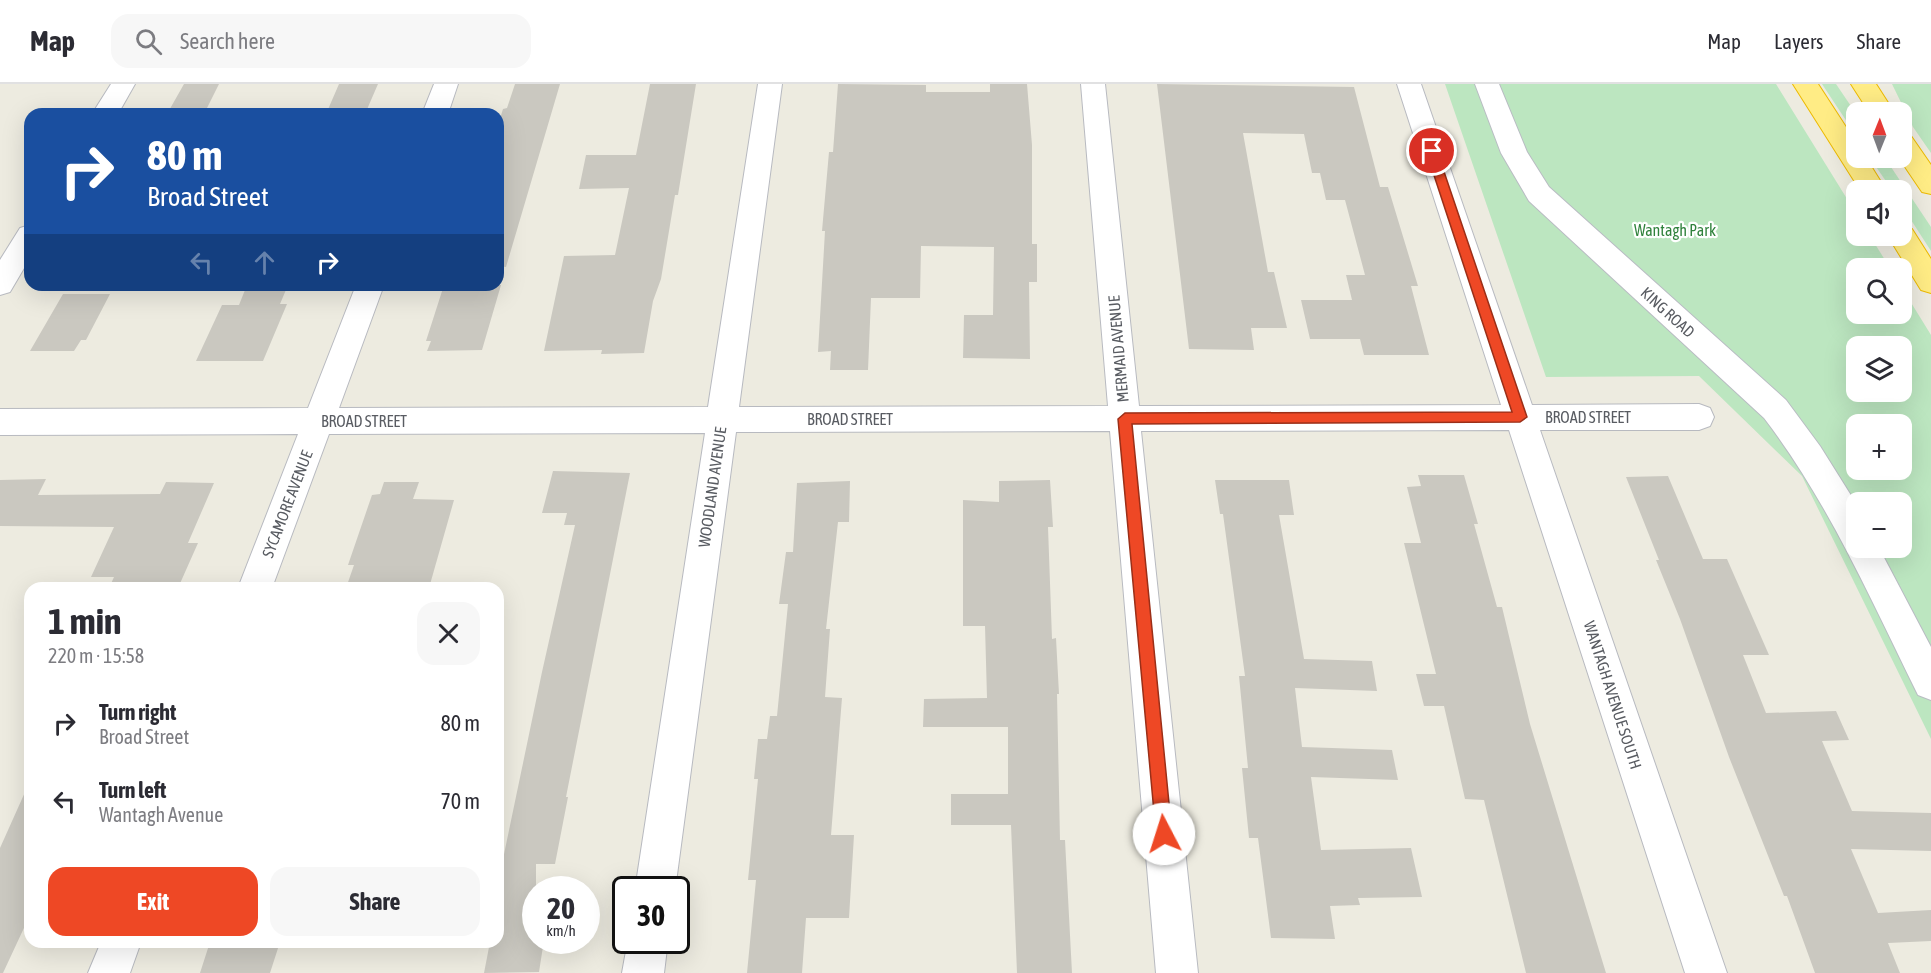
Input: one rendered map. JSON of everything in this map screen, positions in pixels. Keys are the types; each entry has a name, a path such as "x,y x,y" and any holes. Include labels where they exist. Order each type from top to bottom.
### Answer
{"highway":[{"path":"1805,84 1867,180"},
{"path":"1863,84 1875,102"},
{"path":"1912,157 1931,185"},
{"path":"1908,246 1931,282"}],"street":[{"path":"109,108 123,84"},
{"path":"437,108 446,84"},
{"name":"WOODLAND AVENUE","path":"657,876 770,84"},
{"name":"MERMAID AVENUE","path":"1093,84 1177,973"},
{"name":"WANTAGH AVENUE SOUTH","path":"1409,84 1706,973"},
{"name":"KING ROAD","path":"1487,84 1514,153 1539,194 1775,409 1819,468 1846,517"},
{"path":"0,284 24,245"},
{"name":"SYCAMORE AVENUE","path":"257,582 368,291"},
{"name":"BROAD STREET","path":"0,422 1699,417"},
{"path":"1867,558 1931,683"},
{"path":"109,973 119,948"},
{"path":"643,973 646,954"}],"green space":[{"name":"Wantagh Park","path":"1445,84 1776,84 1846,197 1846,246 1876,246 1884,258 1846,258 1846,324 1912,324 1912,304 1931,335 1931,739 1802,476 1699,376 1546,377"},
{"path":"1822,84 1836,84 1848,102 1846,102 1846,120"},
{"path":"1892,84 1931,84 1931,153 1912,125 1912,102 1901,102"},
{"path":"1877,168 1892,168 1900,180 1885,180"},
{"path":"1912,198 1931,227 1931,251 1912,222"}],"building":[{"path":"184,84 219,84 207,108 170,108"},
{"path":"339,84 378,84 368,108 329,108"},
{"path":"515,84 560,84 506,267 504,267 504,109 507,108"},
{"path":"650,84 696,84 678,195 675,195 661,279 653,301 644,353 601,354 602,350 544,351 564,256 615,255 629,188 579,189 586,155 636,155"},
{"path":"838,84 926,85 926,92 990,92 990,84 1027,84 1032,145 1032,244 1037,244 1037,282 1029,282 1030,359 963,358 964,315 993,315 994,247 921,246 920,298 871,298 868,370 830,370 831,351 818,352 825,231 822,231 829,152 833,152"},
{"path":"1157,84 1354,87 1380,187 1388,187 1418,286 1411,286 1429,355 1364,355 1360,339 1310,339 1301,300 1352,300 1346,275 1365,275 1345,200 1326,200 1320,173 1312,173 1304,134 1243,133 1268,272 1274,272 1287,328 1251,328 1254,350 1189,349"},
{"path":"245,291 285,291 280,304 287,304 263,361 196,361 222,305 239,305"},
{"path":"442,291 499,291 482,350 427,351 431,341 426,341"},
{"path":"63,294 110,294 86,340 81,340 74,351 30,351"},
{"path":"553,471 630,473 566,797 568,797 555,864 536,864 536,876 522,876 522,954 542,954 539,972 484,973 489,948 504,948 504,854 575,525 564,525 567,513 542,513"},
{"path":"1418,475 1464,475 1478,524 1474,524 1497,607 1502,607 1530,724 1606,973 1526,973 1484,800 1465,799 1444,706 1424,706 1416,674 1436,674 1404,543 1421,543 1407,487 1421,486"},
{"path":"1668,476 1703,559 1727,559 1769,655 1743,655 1766,713 1836,711 1849,740 1822,741 1852,811 1931,813 1931,851 1851,849 1878,913 1931,910 1931,941 1888,943 1900,973 1815,973 1787,896 1784,896 1729,757 1680,619 1656,560 1659,560 1626,477"},
{"path":"46,479 38,495 160,494 166,482 214,483 188,543 198,543 181,582 112,582 114,577 91,577 114,527 0,526 0,480"},
{"path":"1050,480 1053,527 1048,527 1052,639 1056,638 1059,694 1057,694 1060,840 1065,840 1072,973 1017,973 1011,825 951,825 951,794 1008,794 1008,727 923,727 924,699 987,698 985,626 963,626 963,500 999,502 999,481"},
{"path":"1215,480 1289,480 1294,515 1279,515 1304,659 1372,661 1377,691 1295,688 1302,747 1392,750 1398,780 1311,777 1321,850 1411,848 1422,897 1358,898 1360,905 1330,906 1335,939 1271,938 1258,838 1249,838 1242,768 1248,768 1239,676 1245,676 1223,514 1220,514"},
{"path":"850,481 849,522 838,522 826,629 830,629 825,697 842,698 831,835 854,835 849,918 806,918 802,973 747,973 756,880 748,880 758,779 754,779 758,739 767,739 770,716 777,716 788,604 779,604 786,552 793,552 797,483"},
{"path":"384,482 419,482 413,499 454,500 431,582 348,582 354,565 348,565 372,495 380,494"},
{"path":"24,794 24,928 3,973 0,973 0,848"},
{"path":"208,948 278,948 270,973 200,973"}],"route":[{"path":"1164,834 1125,419 1520,417 1432,151"}]}
